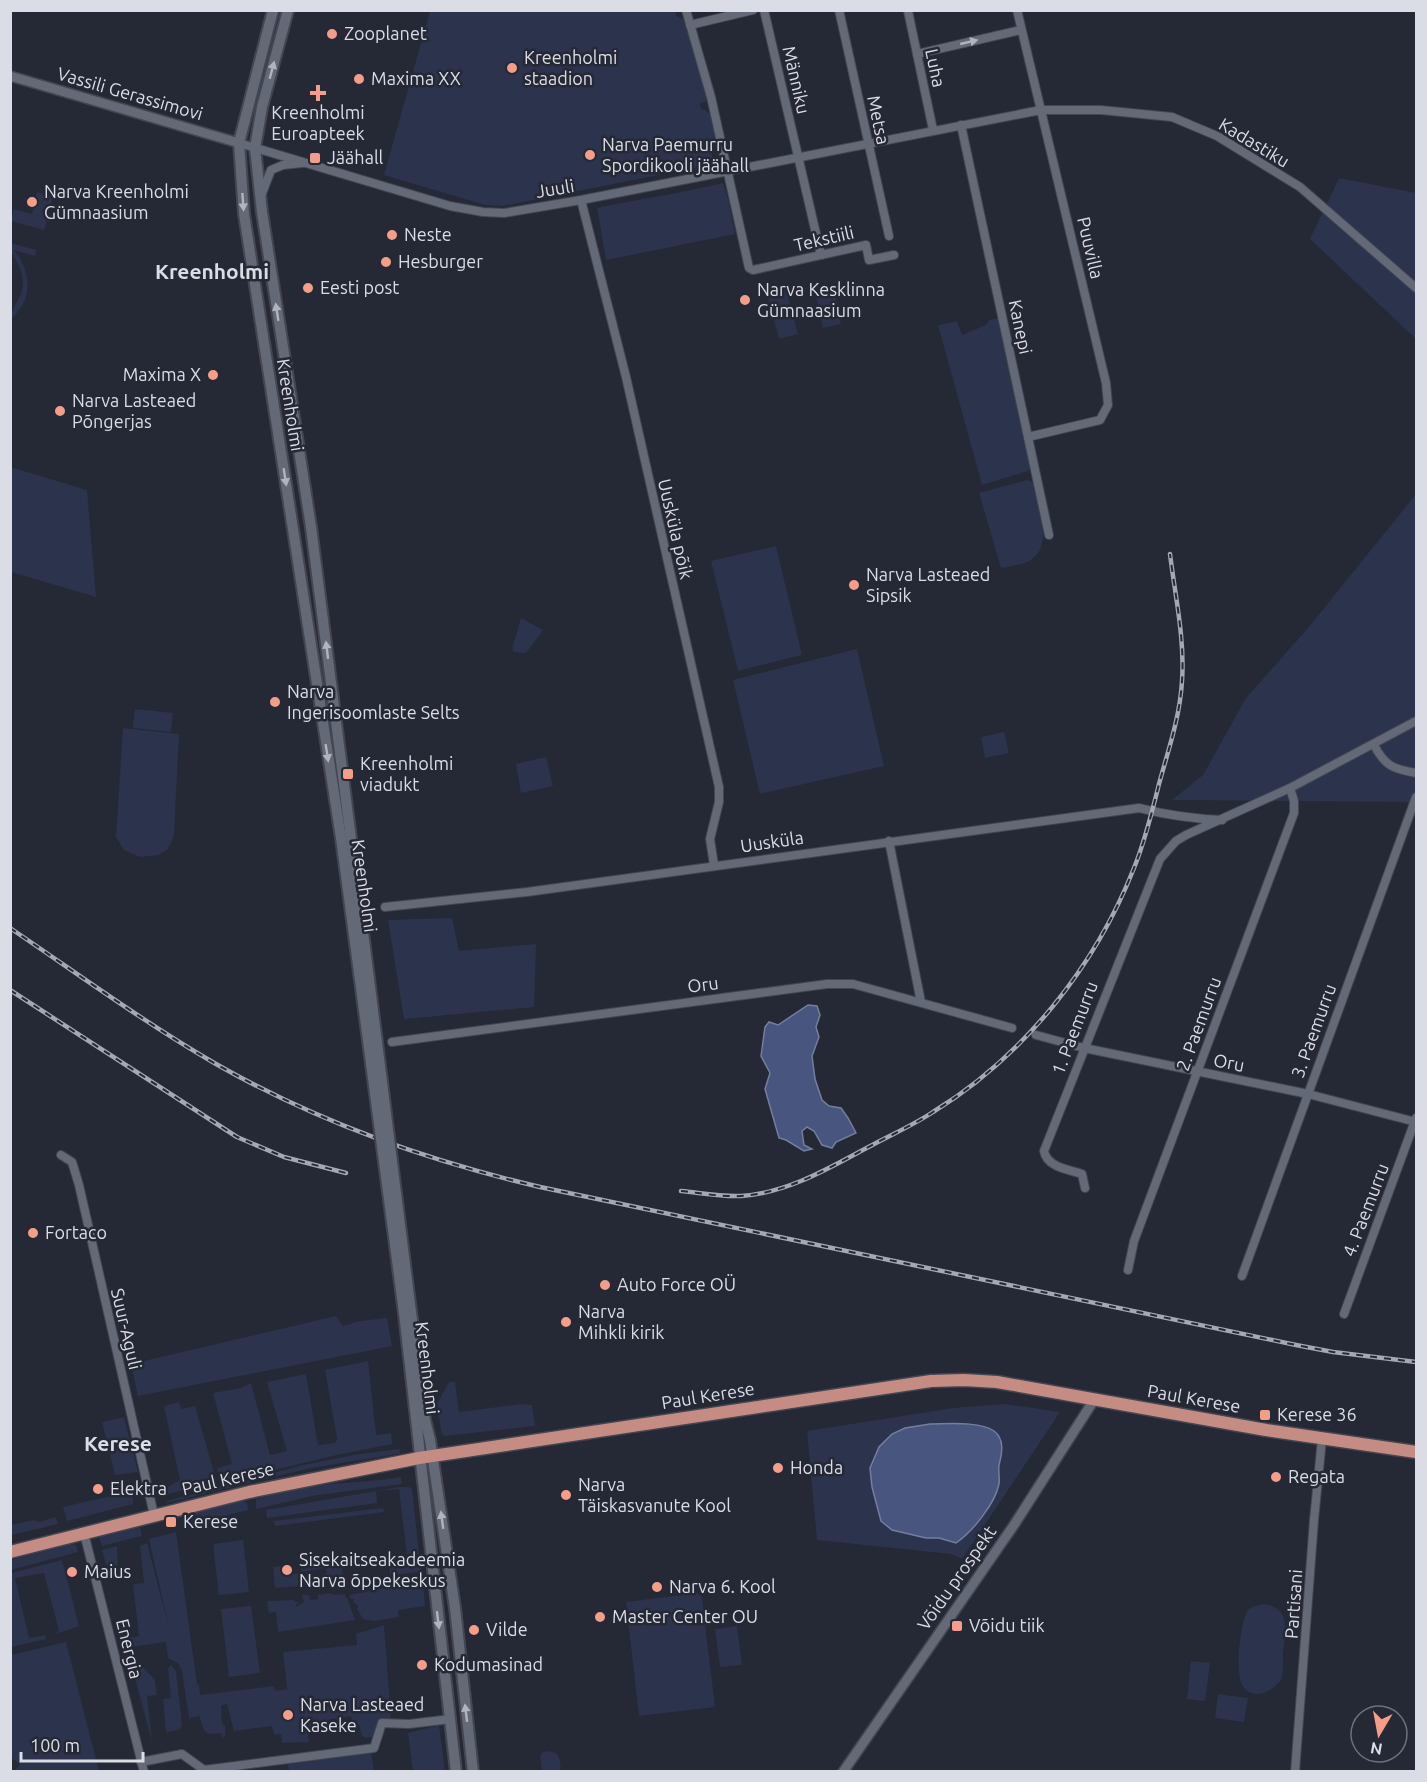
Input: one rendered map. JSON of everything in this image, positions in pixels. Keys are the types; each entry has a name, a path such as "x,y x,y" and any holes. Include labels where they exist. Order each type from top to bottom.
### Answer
{"highway":[{"name":"Paul Kerese","path":"10,1552 321,1476 419,1458 931,1381 998,1382 1322,1439 1416,1452"}],"main road":[{"name":"Kreenholmi","path":"273,10 239,143 244,214 365,979"},
{"name":"Kreenholmi","path":"288,10 262,107 255,148 260,199 311,527 407,1312 419,1458 456,1772"},
{"path":"263,337 281,334"},
{"path":"293,530 311,527"},
{"name":"Kreenholmi","path":"407,1312 455,1608 473,1772"}],"street":[{"path":"686,10 711,97 728,171"},
{"path":"690,25 753,10"},
{"name":"Männiku","path":"764,10 821,255"},
{"name":"Metsa","path":"839,10 889,236"},
{"name":"Puuvilla","path":"1017,10 1106,383 1108,405 1100,420 1028,437"},
{"name":"Luha","path":"908,11 933,130"},
{"path":"917,54 1021,30"},
{"name":"Vassili Gerassimovi","path":"10,76 239,143"},
{"name":"Juuli","path":"239,143 450,206 504,213 1041,110"},
{"name":"Kadastiku","path":"1041,110 1101,110 1172,117 1217,136 1300,187 1416,288"},
{"name":"Kanepi","path":"961,125 1049,535"},
{"path":"260,199 271,170 283,165 307,163"},
{"name":"Tekstiili","path":"728,171 750,268 753,270 866,244 869,260 894,255"},
{"name":"Uusküla põik","path":"581,200 621,356 719,787 719,802 710,840 714,865"},
{"path":"1222,820 1290,788 1416,721"},
{"path":"1374,745 1387,765 1416,773"},
{"name":"2. Paemurru","path":"1128,1270 1134,1241 1294,813 1294,801 1290,788"},
{"name":"3. Paemurru","path":"1242,1276 1416,797"},
{"name":"Uusküla","path":"385,907 504,895 1139,808 1161,814 1222,820"},
{"name":"1. Paemurru","path":"1085,1188 1082,1174 1052,1164 1045,1158 1044,1151 1160,859 1176,841 1222,820"},
{"path":"889,841 921,1002"},
{"name":"Oru","path":"392,1042 828,984 853,984 1012,1028"},
{"name":"Oru","path":"1036,1035 1084,1048 1308,1094 1416,1120"},
{"name":"4. Paemurru","path":"1344,1314 1416,1120"},
{"name":"Suur-Aguli","path":"61,1155 72,1162 77,1178 154,1515"},
{"name":"Võidu prospekt","path":"843,1772 1014,1525 1094,1400"},
{"name":"Partisani","path":"1295,1772 1322,1439"},
{"name":"Energia","path":"84,1533 144,1772"},
{"path":"141,1762 182,1754 204,1770 374,1748 382,1723 409,1724 451,1719"}],"shaded area":[{"path":"675,10 676,16 685,20 707,99 700,103 701,109 711,116 714,125 715,139 709,142 714,164 503,206 485,205 384,175 430,11"},
{"path":"1339,178 1416,193 1416,339 1310,239"},
{"path":"723,183 735,234 606,260 597,208"},
{"path":"37,192 53,196 44,230 11,221 14,209 32,214"},
{"path":"11,243 36,250 35,256 14,250 24,267 28,286 23,303 11,319 23,283 21,271 12,253"},
{"path":"786,289 798,334 779,339 767,294"},
{"path":"834,290 841,324 823,328 816,294"},
{"path":"999,318 1030,468 1028,471 982,485 938,325 957,321 962,335 986,325 989,320"},
{"path":"10,467 87,490 96,597 11,572"},
{"path":"1027,480 1034,485 1041,515 1043,536 1041,546 1037,555 1029,561 1001,568 979,493"},
{"path":"1416,494 1416,802 1172,800 1203,775 1246,698 1308,628"},
{"path":"776,546 802,655 738,671 711,561"},
{"path":"521,618 543,630 526,653 514,652 512,649"},
{"path":"857,649 884,766 760,794 733,680"},
{"path":"135,709 173,713 171,732 133,728"},
{"path":"123,728 179,734 174,834 167,850 158,855 140,857 124,850 116,837"},
{"path":"1004,732 1009,753 985,758 981,737"},
{"path":"546,757 553,786 521,793 516,764"},
{"path":"452,918 459,951 536,944 534,1007 404,1019 388,920"},
{"path":"808,1005 817,1006 820,1015 816,1027 819,1037 812,1056 815,1079 822,1100 829,1106 841,1108 856,1133 836,1142 832,1148 822,1145 814,1131 807,1127 802,1131 804,1145 812,1149 804,1151 779,1138 765,1089 770,1073 761,1056 765,1027 769,1022 778,1025"},
{"path":"336,1316 343,1326 360,1321 387,1318 392,1346 138,1396 131,1364"},
{"path":"368,1361 376,1435 391,1433 392,1444 220,1483 217,1468 232,1464 213,1393 241,1388 251,1383 270,1455 287,1451 267,1382 306,1374 318,1445 335,1443 337,1439 325,1370"},
{"path":"449,1382 455,1382 459,1412 522,1404 532,1405 535,1426 444,1436 441,1432 437,1404"},
{"path":"179,1402 181,1409 195,1406 217,1483 168,1494 166,1488 180,1480 164,1406"},
{"path":"1005,1404 1060,1412 962,1559 951,1554 817,1540 807,1431 953,1408"},
{"path":"124,1417 138,1472 115,1475 102,1422"},
{"path":"930,1424 963,1424 988,1428 997,1434 1001,1442 997,1492 982,1517 956,1543 892,1530 881,1521 872,1487 870,1468 879,1447 892,1434 905,1428"},
{"path":"400,1449 400,1453 397,1454 311,1468 167,1503 167,1501 303,1465"},
{"path":"401,1477 402,1484 312,1496 256,1509 256,1499 293,1490"},
{"path":"399,1487 412,1489 421,1572 390,1575 389,1565 408,1563 399,1489 376,1491 377,1503 267,1518 266,1510"},
{"path":"132,1491 133,1504 67,1521 63,1507"},
{"path":"242,1501 247,1503 248,1510 183,1526 181,1516"},
{"path":"383,1508 384,1512 275,1526 274,1521"},
{"path":"56,1517 58,1524 11,1535 11,1525 34,1520 39,1522"},
{"path":"140,1527 142,1536 102,1546 99,1537"},
{"path":"176,1532 200,1695 274,1686 276,1691 287,1689 283,1652 357,1645 356,1634 384,1625 391,1719 380,1721 376,1736 365,1738 361,1734 359,1724 353,1725 351,1716 314,1722 315,1732 308,1733 309,1742 282,1743 281,1734 274,1735 272,1726 234,1731 227,1704 221,1706 222,1724 225,1725 225,1735 222,1739 221,1733 208,1734 204,1730 199,1716 189,1718 182,1671 178,1663 168,1658 166,1642 131,1647 132,1657 130,1657 125,1639 139,1636 133,1584 144,1583 140,1546 147,1543 169,1628 149,1539"},
{"path":"243,1540 249,1592 219,1595 213,1544"},
{"path":"72,1544 76,1545 78,1552 11,1570 11,1560"},
{"path":"117,1546 118,1572 115,1577 110,1578 102,1550"},
{"path":"62,1560 79,1626 53,1635 59,1631 44,1573 15,1578 29,1638 45,1635 46,1639 11,1647 11,1573"},
{"path":"342,1564 344,1587 339,1587 336,1582 323,1579 323,1574 327,1573 325,1568 302,1572 301,1570 301,1569"},
{"path":"289,1565 289,1571 292,1571 292,1574 299,1573 301,1576 318,1580 322,1584 275,1588 273,1567"},
{"path":"420,1581 420,1585 423,1585 425,1606 398,1610 398,1617 374,1621 363,1619 357,1609 358,1606 353,1602 354,1599 351,1599 349,1595"},
{"path":"332,1593 333,1595 345,1594 355,1620 278,1632 276,1612 269,1613 267,1601 294,1600 299,1602 296,1607 304,1602 302,1595 309,1595 310,1600 318,1599 318,1595"},
{"path":"697,1593 702,1599 715,1707 639,1716 626,1602"},
{"path":"1262,1604 1278,1609 1284,1621 1283,1668 1280,1681 1272,1689 1256,1694 1246,1690 1240,1679 1240,1646 1246,1614 1249,1609"},
{"path":"251,1606 260,1673 229,1677 221,1609"},
{"path":"737,1626 742,1665 720,1667 715,1629"},
{"path":"66,1642 99,1771 15,1771 20,1764 11,1758 11,1655"},
{"path":"1191,1661 1210,1663 1205,1701 1187,1699"},
{"path":"171,1665 176,1671 182,1725 179,1730 166,1732 163,1699 171,1698 168,1668"},
{"path":"132,1667 143,1667 155,1680 157,1695 147,1696 152,1741"},
{"path":"1218,1694 1248,1698 1244,1722 1215,1718"},
{"path":"439,1725 445,1771 413,1771 408,1733"},
{"path":"548,1751 558,1755 561,1771 542,1771 540,1756 543,1752"},
{"path":"371,1753 374,1771 289,1771 288,1764"}],"railway":[{"path":"681,1191 726,1196 759,1194 794,1184 828,1169 933,1112 966,1089 997,1064 1053,1006 1099,940 1118,905 1142,847 1173,734 1179,708 1183,665 1170,554"},
{"path":"10,928 163,1032 254,1085 333,1121 456,1165 540,1187 1296,1345 1416,1362"},
{"path":"10,990 237,1137 284,1157 346,1173"}],"place":[{"name":"Zooplanet","path":"332,34"},
{"name":"Kreenholmi staadion","path":"512,68"},
{"name":"Maxima XX","path":"359,79"},
{"name":"Kreenholmi Euroapteek","path":"318,93"},
{"name":"Narva Paemurru Spordikooli jäähall","path":"590,155"},
{"name":"Jäähall","path":"315,158"},
{"name":"Narva Kreenholmi Gümnaasium","path":"32,202"},
{"name":"Neste","path":"392,235"},
{"name":"Hesburger","path":"386,262"},
{"name":"Eesti post","path":"308,288"},
{"name":"Narva Kesklinna Gümnaasium","path":"745,300"},
{"name":"Maxima X","path":"213,375"},
{"name":"Narva Lasteaed Põngerjas","path":"60,411"},
{"name":"Narva Lasteaed Sipsik","path":"854,585"},
{"name":"Narva Ingerisoomlaste Selts","path":"275,702"},
{"name":"Kreenholmi viadukt","path":"348,774"},
{"name":"Fortaco","path":"33,1233"},
{"name":"Auto Force OÜ","path":"605,1285"},
{"name":"Narva Mihkli kirik","path":"566,1322"},
{"name":"Kerese 36","path":"1265,1415"},
{"name":"Honda","path":"778,1468"},
{"name":"Regata","path":"1276,1477"},
{"name":"Elektra","path":"98,1489"},
{"name":"Narva Täiskasvanute Kool","path":"566,1495"},
{"name":"Kerese","path":"171,1522"},
{"name":"Sisekaitseakadeemia Narva õppekeskus","path":"287,1570"},
{"name":"Maius","path":"72,1572"},
{"name":"Narva 6. Kool","path":"657,1587"},
{"name":"Master Center OU","path":"600,1617"},
{"name":"Võidu tiik","path":"957,1626"},
{"name":"Vilde","path":"474,1630"},
{"name":"Kodumasinad","path":"422,1665"},
{"name":"Narva Lasteaed Kaseke","path":"288,1715"}],"district":[{"name":"Kreenholmi","path":"212,272"},
{"name":"Kerese","path":"118,1444"}]}
